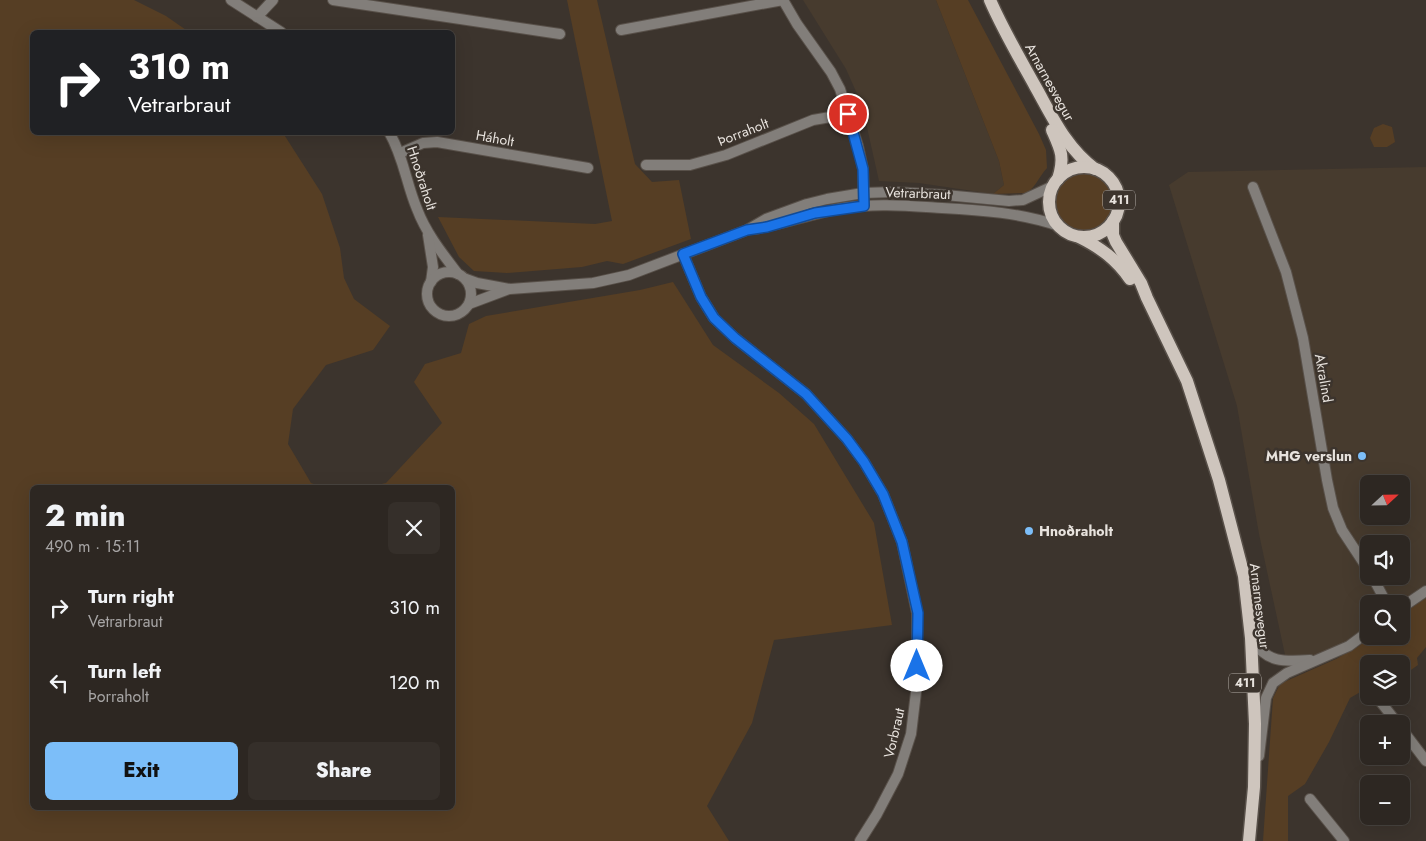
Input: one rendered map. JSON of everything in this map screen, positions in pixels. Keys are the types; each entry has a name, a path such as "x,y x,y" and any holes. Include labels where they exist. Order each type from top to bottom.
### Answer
{"main road":[{"name":"Arnarnesvegur","path":"982,0 1057,140 1063,164 1056,182"},
{"name":"Arnarnesvegur","path":"990,0 1012,46 1068,143 1076,153 1095,169"},
{"path":"1059,226 1050,210 1050,198 1056,182 1063,174 1075,169 1095,169"},
{"name":"411","path":"1059,226 1076,236 1090,236 1103,231 1113,221 1118,208 1116,190 1106,175 1095,169"},
{"name":"Arnarnesvegur","path":"1113,221 1113,235 1116,242 1142,283 1147,298 1187,381 1220,480 1244,576 1251,638 1255,724 1254,787 1249,841"},
{"name":"Arnarnesvegur","path":"1076,236 1100,248 1112,257 1147,298"},
{"name":"Arnarnesvegur","path":"1230,526 1243,634 1248,726 1246,788 1241,841"}],"street":[{"path":"232,0 278,30"},
{"path":"257,17 273,0"},
{"path":"332,0 560,34"},
{"path":"621,30 783,0 797,24 831,72 840,89 863,169 864,206"},
{"name":"Þorraholt","path":"646,165 690,165 726,154 813,120 848,114"},
{"name":"Hnoðraholt","path":"391,135 400,153 416,208 428,234 462,276"},
{"name":"Háholt","path":"400,153 423,143 437,142 588,168"},
{"name":"Vetrarbraut","path":"510,289 469,304 466,309 457,315 446,316 437,313 428,300 428,288 431,282 435,277 446,272 462,276 477,283 510,289 572,285 616,279 747,230 766,219 806,204 863,193 920,193 1010,201 1023,200 1056,182"},
{"name":"Akralind","path":"1253,187 1279,250 1300,329 1333,508 1342,530 1360,557"},
{"name":"Vetrarbraut","path":"747,230 767,227 815,213 864,206 895,205 992,212 1046,221 1059,226"},
{"name":"Hnoðraholt","path":"428,234 433,267 431,282"},
{"name":"Vorbraut","path":"683,254 701,297 714,318 735,338 806,394 847,439 864,462 883,494 902,542 918,613 917,684 910,734 898,774 860,841"},
{"path":"462,276 471,291 469,304"},
{"path":"1410,602 1426,590"},
{"path":"1251,638 1260,650 1269,657 1281,661 1321,659"},
{"path":"1254,787 1262,740 1266,698 1273,683 1283,675 1349,646 1360,638"},
{"path":"1383,705 1391,715"},
{"path":"1410,740 1426,761"},
{"path":"1310,799 1344,841"}],"shaded area":[{"path":"0,0 134,0 166,16 186,30 30,30 30,135 284,135 322,194 340,248 344,278 354,299 390,326 373,350 326,365 293,409 288,444 311,483 316,485 30,485 30,810 455,810 455,485 377,485 386,483 442,423 414,382 425,364 461,353 469,324 486,316 640,290 673,282 713,345 779,393 814,424 874,523 892,625 774,640 752,723 707,806 729,841 0,841"},
{"path":"567,0 597,0 635,164 652,182 679,180 691,239 623,264 607,261 582,267 507,273 474,271 459,257 438,217 595,224 612,221"},
{"path":"803,0 936,0 999,161 1004,185 993,194 919,183 879,181 862,105 846,69"},
{"path":"936,0 968,0 1039,134 1046,150 1047,168 1027,193 993,194 1004,185 999,161"},
{"path":"1383,124 1392,127 1395,142 1387,147 1374,147 1370,138 1374,128"},
{"path":"1426,167 1426,597 1410,607 1410,595 1360,595 1360,643 1290,678 1259,534 1237,406 1169,185 1188,172"},
{"path":"1084,174 1095,176 1104,182 1110,191 1112,202 1110,213 1104,222 1095,228 1084,230 1073,228 1064,222 1058,213 1056,202 1058,191 1064,182 1073,176"},
{"path":"1426,598 1426,647 1417,658 1418,665 1410,671 1410,655 1360,655 1360,692 1350,698 1329,742 1305,784 1288,796 1288,841 1263,841 1273,698 1279,686 1336,659 1360,645 1410,645 1410,609"}],"place":[{"name":"MHG verslun","path":"1362,456"},
{"name":"Hnoðraholt","path":"1029,531"}],"route":[{"path":"848,114 863,169 864,206 815,213 767,227 747,230 683,254 701,297 714,318 735,338 806,394 847,439 864,462 883,494 902,542 918,613 917,666"}]}
